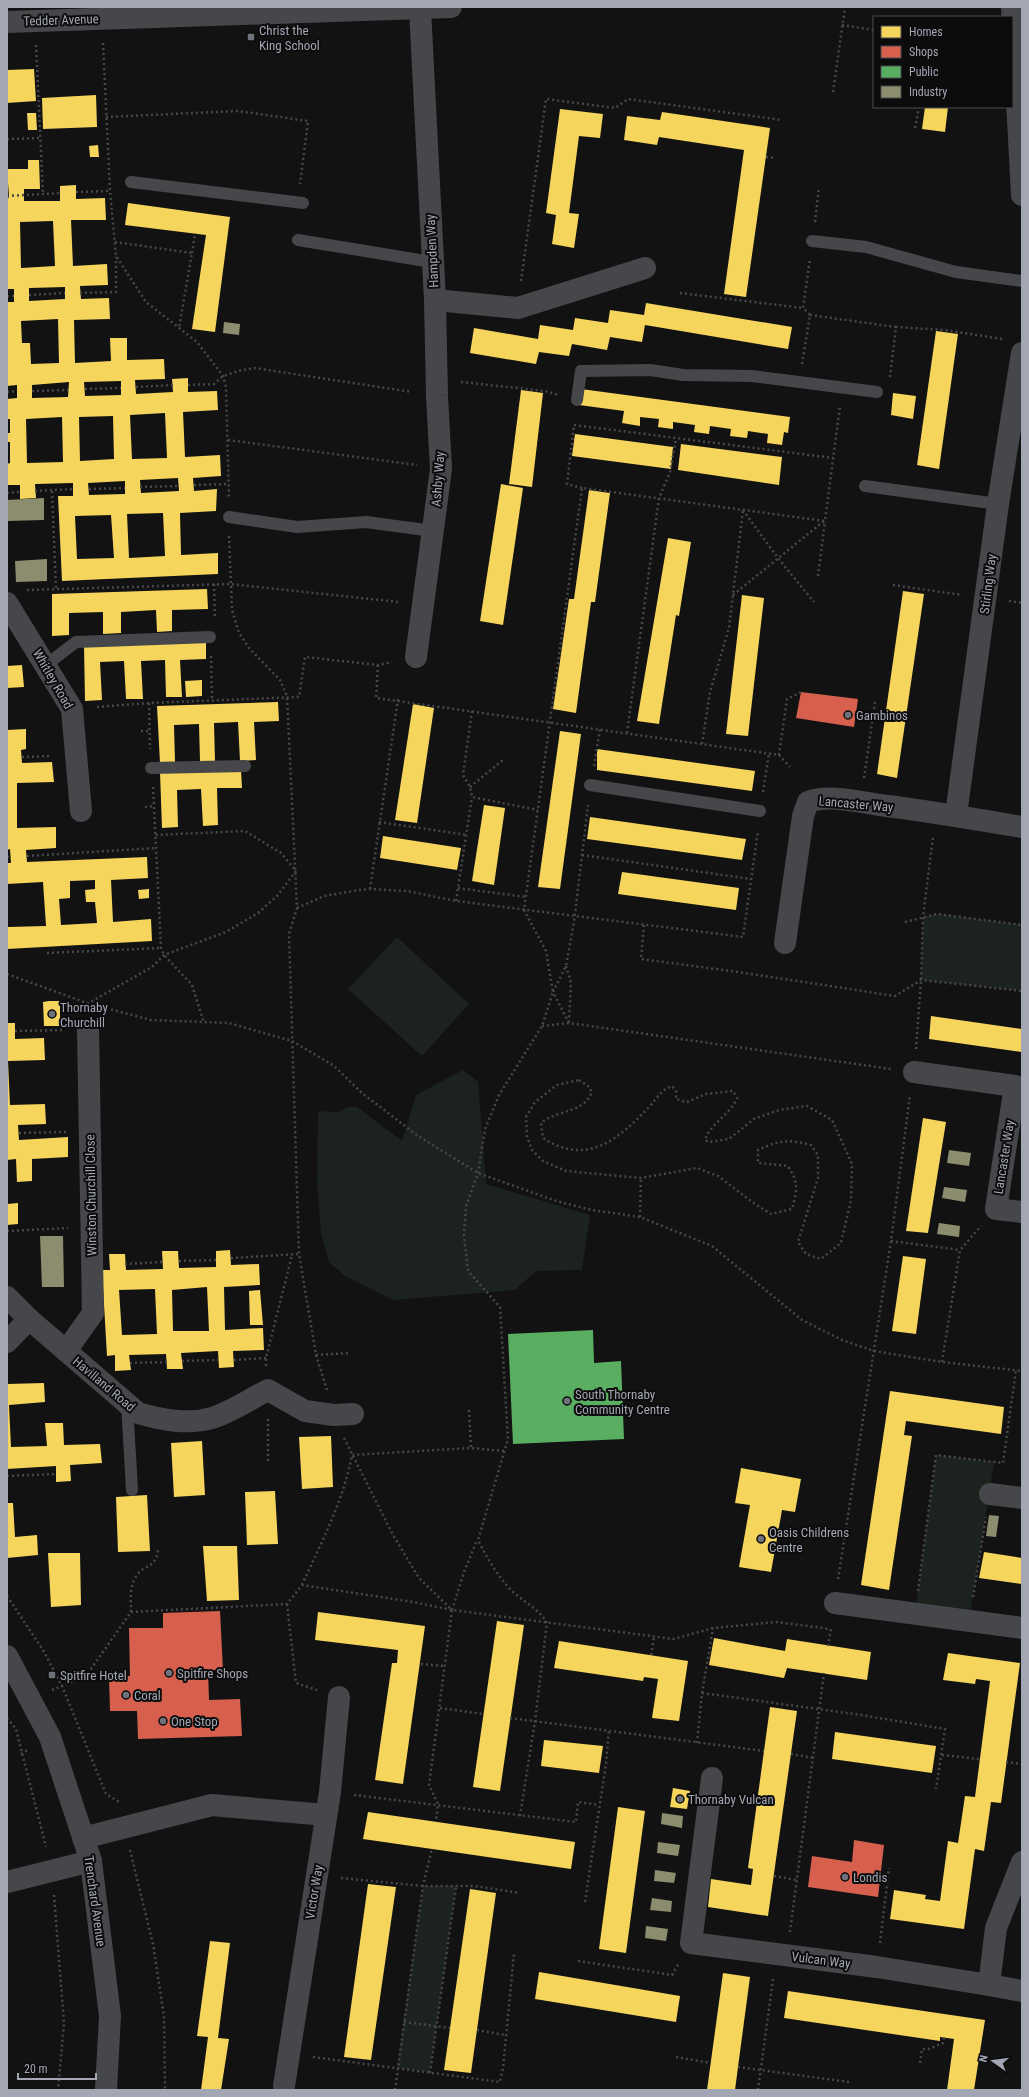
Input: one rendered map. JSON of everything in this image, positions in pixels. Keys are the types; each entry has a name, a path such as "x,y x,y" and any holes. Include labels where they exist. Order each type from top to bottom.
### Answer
{"street":[{"name":"Tedder Avenue","path":"7,22 110,14 450,7"},
{"name":"Hampden Way","path":"420,8 435,300 518,308 645,268"},
{"path":"1013,26 1022,195"},
{"name":"Ashby Way","path":"416,657 441,469 436,388 435,300"},
{"name":"Stirling Way","path":"946,814 986,598 998,504 1014,347"},
{"name":"Whitley Road","path":"14,596 46,665 72,709 80,812"},
{"name":"Lancaster Way","path":"784,943 803,816 808,802 819,798 860,802 946,814 1022,827"},
{"name":"Winston Churchill Close","path":"66,1351 93,1313 88,1030"},
{"name":"Lancaster Way","path":"914,1072 1015,1086 996,1209 1022,1212"},
{"name":"Havilland Road","path":"7,1297 29,1319 138,1413 160,1419 188,1422 212,1418 268,1390"},
{"path":"7,1342 29,1319"},
{"path":"268,1390 305,1410 334,1415 353,1414"},
{"path":"990,1494 1022,1498"},
{"path":"835,1603 1022,1628"},
{"name":"Trenchard Avenue","path":"7,1656 50,1737 91,1862 110,2016 106,2090"},
{"name":"Victor Way","path":"284,2086 330,1792 338,1697"},
{"path":"691,1943 712,1778"},
{"path":"84,1838 212,1805 326,1815"},
{"path":"7,1882 52,1870 91,1862"},
{"path":"989,1985 996,1928 1022,1862"},
{"name":"Vulcan Way","path":"691,1943 877,1967 1022,1991"}],"lane":[{"path":"131,182 303,203"},
{"path":"298,240 432,262"},
{"path":"812,241 866,247 956,272 1022,281"},
{"path":"577,400 581,371 650,370 683,375 752,376 877,392"},
{"path":"865,486 998,504"},
{"path":"229,517 297,527 366,522 433,531"},
{"path":"46,665 76,642 210,637"},
{"path":"151,768 245,766"},
{"path":"590,785 760,811"},
{"path":"127,1404 132,1490"}],"path":[{"path":"833,92 845,7"},
{"path":"80,293 116,292 116,256 110,191 106,117 110,14"},
{"path":"35,21 43,194"},
{"path":"842,25 873,30"},
{"path":"518,308 546,99 615,108 628,99 782,120"},
{"path":"916,128 919,108"},
{"path":"106,117 238,111 308,121 298,195 303,203"},
{"path":"7,139 40,138"},
{"path":"766,157 776,158"},
{"path":"76,192 110,191 131,182"},
{"path":"803,308 819,187"},
{"path":"7,196 61,193"},
{"path":"179,328 195,234"},
{"path":"115,242 192,253"},
{"path":"116,256 146,302 197,342 223,376 226,387 230,584 232,610 239,633 249,648 280,680 287,696 297,908 289,934 292,1042"},
{"path":"29,295 65,293"},
{"path":"680,293 803,308 810,315 896,327 945,330 1014,347"},
{"path":"7,296 14,296"},
{"path":"800,382 810,315"},
{"path":"877,392 888,393 896,327"},
{"path":"188,385 214,384 223,376 242,370 255,368 436,388 545,391 577,400 567,484 582,488 825,521"},
{"path":"136,387 172,385"},
{"path":"85,390 121,388"},
{"path":"818,576 842,388"},
{"path":"32,391 68,390"},
{"path":"7,392 17,392"},
{"path":"574,425 833,458"},
{"path":"627,733 659,498 670,472 676,438"},
{"path":"228,440 441,469"},
{"path":"194,485 228,484"},
{"path":"140,487 178,486"},
{"path":"89,489 125,488"},
{"path":"569,1023 554,992 546,951 524,910 582,488"},
{"path":"35,491 73,489"},
{"path":"52,491 56,589"},
{"path":"7,493 20,492"},
{"path":"743,510 778,558 814,602"},
{"path":"702,744 710,692 730,628 743,510"},
{"path":"733,595 825,521"},
{"path":"14,596 56,589 230,584 424,604"},
{"path":"892,585 986,598"},
{"path":"72,709 148,703 299,696 305,657 378,665 416,657"},
{"path":"378,665 376,698 779,755 790,767"},
{"path":"779,755 787,699 801,692"},
{"path":"370,889 398,700"},
{"path":"860,802 875,702"},
{"path":"148,703 161,948 164,955 192,985 204,1022"},
{"path":"456,901 472,797 470,787 463,775 472,711"},
{"path":"452,1610 464,1572 478,1540 508,1439 500,1307 468,1271 464,1236 466,1206 478,1173 485,1129 499,1095 542,1026 554,992 566,966 582,855 590,785 600,729"},
{"path":"141,731 149,731"},
{"path":"22,757 76,754"},
{"path":"297,908 324,896 370,889 407,891 456,901 743,937 768,754"},
{"path":"470,787 503,760"},
{"path":"472,797 538,810"},
{"path":"145,807 154,806"},
{"path":"828,1646 891,1241 914,1072 921,980 922,916 946,814"},
{"path":"380,822 467,835"},
{"path":"155,835 245,831 281,853 296,871"},
{"path":"27,856 156,848"},
{"path":"582,855 751,879"},
{"path":"87,1003 152,967 164,955 226,932 258,913 278,895 296,871"},
{"path":"458,888 526,897"},
{"path":"905,922 922,916 937,914 1022,925"},
{"path":"644,925 641,959 895,996 921,980 1022,991"},
{"path":"47,954 161,948"},
{"path":"566,966 571,984 569,1023"},
{"path":"7,974 87,1003 151,1020 229,1024 292,1042 333,1065 362,1093 418,1136 478,1173 556,1201 592,1210 640,1217 712,1246 802,1320 842,1340 874,1351 942,1362 1022,1371"},
{"path":"542,1026 569,1023 914,1072"},
{"path":"15,1031 88,1030"},
{"path":"579,1080 588,1086 592,1092 584,1104 550,1116 541,1123 543,1138 555,1146 575,1151 594,1150 617,1136 650,1106 662,1090 672,1086 676,1091 676,1099 687,1102 706,1094 733,1091 737,1098 733,1108 707,1133 705,1140 709,1142 729,1139 754,1119 779,1110 807,1106 832,1120 852,1164 851,1200 841,1243 821,1259 806,1254 798,1242 818,1178 818,1156 811,1145 796,1142 777,1141 758,1150 758,1163 788,1166 796,1178 796,1192 792,1209 771,1214 718,1176 697,1168 641,1178 566,1171 543,1161 532,1150 527,1136 526,1117 535,1102 557,1085 579,1080"},
{"path":"19,1133 90,1132"},
{"path":"640,1217 641,1178"},
{"path":"942,1362 960,1250 996,1209"},
{"path":"7,1231 92,1226"},
{"path":"891,1241 960,1250"},
{"path":"231,1258 299,1254"},
{"path":"268,1464 268,1390 266,1358 292,1255"},
{"path":"179,1261 216,1260"},
{"path":"125,1264 162,1262"},
{"path":"316,1355 351,1353"},
{"path":"234,1360 266,1358"},
{"path":"182,1361 218,1360"},
{"path":"130,1363 167,1362"},
{"path":"915,1614 936,1455 1003,1463 1016,1370"},
{"path":"469,1410 471,1448"},
{"path":"338,1697 296,1683 288,1604 302,1585 336,1513 347,1482 352,1455 471,1448 504,1451"},
{"path":"969,1621 994,1462"},
{"path":"7,1476 56,1474"},
{"path":"478,1540 487,1560 512,1591 543,1616 547,1623 535,1722 520,1816"},
{"path":"30,1698 86,1676 131,1612 131,1586 137,1574 153,1564 158,1550"},
{"path":"302,1585 413,1602 452,1610 674,1639 713,1628 777,1622 830,1629"},
{"path":"7,1596 43,1650 62,1686 106,1794 150,1820"},
{"path":"131,1612 288,1604"},
{"path":"697,1743 702,1693 713,1628"},
{"path":"651,1655 654,1637"},
{"path":"421,1664 445,1666"},
{"path":"758,2090 772,1981 787,1955 821,1710 824,1673"},
{"path":"702,1693 945,1729 936,1789"},
{"path":"440,1708 483,1714"},
{"path":"7,1718 16,1729 52,1870 64,2024 58,2090"},
{"path":"510,1718 764,1751"},
{"path":"585,1902 600,1805 609,1730"},
{"path":"791,1754 814,1758"},
{"path":"942,1755 979,1759"},
{"path":"1006,1762 1022,1764"},
{"path":"330,1792 576,1822 578,1802 600,1805"},
{"path":"124,1827 155,1958 164,2016 165,2090"},
{"path":"395,2090 422,1886 432,1848"},
{"path":"877,1967 889,1868"},
{"path":"316,1875 422,1886 475,1886 520,1893"},
{"path":"774,1876 797,1880"},
{"path":"430,2073 456,1886"},
{"path":"578,1960 672,1975 691,1943"},
{"path":"289,2054 500,2082 514,1954"},
{"path":"404,2022 450,2028"},
{"path":"477,2030 505,2035"},
{"path":"920,2063 922,2049 929,2049 943,2043 944,2037"},
{"path":"676,2057 711,2063"},
{"path":"738,2067 849,2082"}],"shaded area":[{"path":"937,914 1022,925 1022,991 921,980 923,917"},
{"path":"397,937 469,1004 422,1056 348,989"},
{"path":"463,1070 478,1082 486,1184 590,1215 582,1270 536,1271 515,1290 393,1300 345,1276 329,1262 321,1233 317,1180 318,1111 339,1112 347,1107 357,1107 402,1141 416,1095"},
{"path":"936,1455 994,1462 969,1621 915,1614"},
{"path":"423,1886 456,1886 430,2073 397,2068"}],"building: Homes":[{"path":"34,69 36,101 7,103 7,70"},
{"path":"96,95 97,127 43,129 42,98"},
{"path":"925,108 948,108 945,132 922,129"},
{"path":"560,109 603,114 600,138 579,136 569,213 579,214 574,248 552,244 556,215 546,213"},
{"path":"662,112 770,128 746,297 724,294 744,150 659,137 657,145 624,140 627,116 660,120"},
{"path":"27,113 36,113 37,130 28,130"},
{"path":"98,145 99,157 90,157 89,146"},
{"path":"28,160 39,160 40,189 24,189 24,201 60,201 60,186 76,185 76,199 105,198 106,220 71,220 73,266 107,264 108,285 80,286 81,299 109,298 110,319 74,320 75,363 111,361 110,338 127,338 127,360 164,359 165,379 135,380 136,394 173,392 172,379 188,378 188,392 217,391 218,410 183,412 185,457 220,455 221,476 193,478 194,491 217,489 216,511 180,513 181,555 218,553 218,574 62,581 58,496 73,496 73,483 35,484 36,498 20,499 20,485 7,485 7,464 10,463 10,442 7,442 7,433 10,433 10,419 7,419 7,399 17,398 17,385 7,386 7,302 14,302 14,289 7,289 7,202 9,196 7,169 28,169","holes":["53,221 55,266 21,268 20,222","65,287 65,299 29,301 29,288","58,319 59,363 31,364 30,343 22,343 21,321","121,381 121,395 85,396 84,382","69,382 68,397 32,398 32,385","165,413 167,458 132,459 130,415","113,416 114,459 80,461 79,417","62,417 63,462 27,463 26,419","178,478 179,491 141,493 140,480","125,481 125,494 89,495 88,483","163,513 165,556 129,558 127,514","111,515 114,558 77,559 75,516"]},
{"path":"128,203 230,217 215,332 192,329 206,235 125,225"},
{"path":"646,303 792,327 788,349 645,325 642,342 610,337 607,350 572,344 569,356 539,352 536,364 470,353 474,328 538,339 540,325 573,330 575,318 608,323 610,310 644,315"},
{"path":"936,331 958,334 939,469 917,465"},
{"path":"581,389 790,417 788,433 784,432 782,445 767,443 768,434 748,431 747,438 730,436 731,429 710,426 709,434 694,432 695,425 673,422 673,429 658,427 659,419 640,417 640,426 622,423 624,411 579,405"},
{"path":"521,390 543,393 532,487 509,484"},
{"path":"893,393 916,396 913,419 891,415"},
{"path":"575,434 673,447 671,469 572,456"},
{"path":"681,444 782,457 779,485 678,470"},
{"path":"501,484 523,488 503,625 480,621"},
{"path":"589,490 610,493 595,602 591,602 576,713 553,709 569,599 574,599"},
{"path":"668,538 691,542 679,616 676,615 659,724 637,721"},
{"path":"207,589 208,609 172,610 172,631 157,632 156,610 121,612 121,633 103,634 103,612 69,613 69,635 52,636 52,594"},
{"path":"903,591 924,594 897,778 877,774"},
{"path":"742,595 764,598 748,736 726,734"},
{"path":"206,641 206,659 180,660 182,697 166,697 165,660 141,661 143,699 126,699 124,661 100,662 102,700 85,701 84,645"},
{"path":"22,665 24,687 7,688 7,666"},
{"path":"202,680 202,696 186,697 185,681"},
{"path":"278,702 279,721 254,722 256,760 240,761 238,722 214,723 215,761 200,761 199,724 174,725 175,762 160,763 157,706"},
{"path":"413,704 434,708 417,823 395,820"},
{"path":"26,729 26,749 21,750 22,763 52,762 54,782 17,783 17,828 56,827 56,848 26,850 27,862 147,857 148,878 111,880 113,922 151,919 152,941 7,949 7,924 8,927 46,926 43,882 7,884 7,863 11,863 10,849 7,850 7,730","holes":["95,880 95,889 85,890 86,902 95,902 97,923 61,925 59,899 70,898 70,881"]},
{"path":"560,731 581,734 560,889 538,887"},
{"path":"597,749 755,771 752,791 597,770"},
{"path":"241,770 242,788 217,788 218,825 203,826 201,789 177,790 178,827 162,828 160,772"},
{"path":"484,805 505,808 494,885 472,881"},
{"path":"590,817 746,839 742,860 587,839"},
{"path":"383,836 461,848 457,870 380,858"},
{"path":"622,872 739,888 736,910 618,894"},
{"path":"149,889 149,898 139,899 138,890"},
{"name":"Thornaby Churchill","path":"60,1001 60,1026 44,1026 43,1002"},
{"path":"931,1016 1022,1029 1022,1052 929,1039"},
{"path":"7,1023 15,1023 15,1039 44,1038 45,1060 8,1061 10,1105 45,1104 46,1124 18,1125 19,1140 68,1137 68,1157 32,1159 32,1181 17,1182 16,1159 7,1160"},
{"path":"923,1118 946,1122 928,1233 906,1231"},
{"path":"18,1203 18,1224 7,1225 7,1204"},
{"path":"230,1250 231,1265 259,1264 260,1285 224,1287 225,1330 263,1328 264,1350 233,1351 234,1367 219,1368 218,1351 181,1353 183,1369 167,1369 166,1354 129,1355 131,1370 115,1371 115,1355 107,1356 102,1270 110,1270 109,1254 125,1254 126,1270 163,1269 162,1251 178,1251 179,1268 216,1267 216,1251","holes":["207,1287 209,1331 173,1331 172,1290","155,1289 157,1334 122,1335 119,1290"]},
{"path":"903,1256 926,1259 916,1334 892,1331"},
{"path":"260,1290 263,1325 250,1325 249,1291"},
{"path":"44,1383 45,1402 9,1405 11,1447 47,1446 45,1423 63,1423 64,1445 100,1444 102,1463 70,1465 71,1481 56,1482 56,1466 7,1469 7,1384"},
{"path":"890,1391 1004,1407 1001,1434 906,1421 904,1435 912,1436 889,1590 861,1585"},
{"path":"331,1436 333,1487 302,1489 299,1437"},
{"path":"202,1441 205,1495 174,1497 171,1443"},
{"name":"Oasis Childrens Centre","path":"741,1468 801,1479 795,1512 782,1510 771,1572 739,1567 750,1505 735,1503"},
{"path":"275,1491 278,1544 247,1545 245,1492"},
{"path":"147,1495 150,1551 118,1552 116,1497"},
{"path":"7,1503 13,1503 15,1537 37,1535 38,1555 7,1558"},
{"path":"203,1546 237,1546 239,1600 207,1601"},
{"path":"984,1552 1022,1558 1022,1584 979,1578"},
{"path":"48,1553 80,1553 81,1605 51,1607"},
{"path":"318,1612 425,1626 403,1784 375,1780 392,1663 397,1663 398,1650 315,1640"},
{"path":"497,1621 524,1625 500,1791 473,1787"},
{"path":"714,1638 785,1651 787,1639 871,1652 867,1680 787,1668 784,1678 709,1665"},
{"path":"559,1641 688,1661 679,1721 652,1718 658,1679 644,1677 643,1681 554,1668"},
{"path":"948,1653 1020,1663 1001,1803 991,1802 984,1851 975,1849 964,1929 890,1919 894,1890 926,1895 925,1899 940,1901 948,1841 958,1843 965,1796 975,1797 990,1681 976,1679 975,1684 943,1680"},
{"path":"770,1707 797,1711 768,1916 708,1907 711,1879 751,1885 753,1869 748,1868"},
{"path":"835,1732 936,1746 932,1773 832,1759"},
{"path":"544,1740 603,1746 599,1773 541,1766"},
{"name":"Thornaby Vulcan","path":"673,1788 690,1791 687,1809 670,1807"},
{"path":"618,1807 645,1811 626,1953 599,1949"},
{"path":"368,1812 575,1842 571,1869 363,1839"},
{"path":"368,1884 396,1887 371,2060 344,2057"},
{"path":"470,1889 496,1893 471,2073 444,2070"},
{"path":"210,1941 230,1943 218,2038 229,2039 221,2090 201,2090 208,2037 197,2036"},
{"path":"539,1972 680,1996 676,2022 535,1999"},
{"path":"723,1973 750,1977 735,2090 707,2090"},
{"path":"788,1991 985,2020 974,2090 947,2090 954,2039 940,2037 940,2041 784,2018"}],"building: Shops":[{"path":"801,692 858,699 854,727 796,718"},
{"name":"Spitfire Shops","path":"220,1611 223,1670 208,1670 209,1700 240,1699 242,1736 138,1739 137,1711 110,1711 109,1677 130,1676 129,1628 163,1628 163,1613"},
{"name":"Londis","path":"854,1840 884,1845 878,1897 808,1887 812,1856 852,1862"}],"building: Public":[{"name":"South Thornaby Community Centre","path":"593,1330 594,1363 621,1361 624,1439 513,1444 508,1334"}],"building: Industry":[{"path":"224,322 240,324 239,335 223,333"},
{"path":"44,498 44,520 7,521 7,500"},
{"path":"47,559 47,581 16,582 15,561"},
{"path":"949,1150 971,1153 969,1166 947,1163"},
{"path":"944,1187 967,1190 965,1202 942,1198"},
{"path":"939,1223 960,1226 959,1237 937,1234"},
{"path":"40,1236 63,1236 64,1287 42,1287"},
{"path":"989,1515 999,1516 996,1537 986,1536"},
{"path":"662,1813 683,1816 682,1828 661,1824"},
{"path":"658,1842 680,1845 678,1856 657,1853"},
{"path":"655,1870 676,1873 674,1883 654,1881"},
{"path":"652,1898 672,1901 671,1912 650,1910"},
{"path":"646,1926 668,1929 666,1941 645,1938"}],"place":[{"name":"Christ the King School","path":"251,37"},
{"name":"Gambinos","path":"848,715"},
{"name":"Thornaby Churchill","path":"52,1014"},
{"name":"South Thornaby Community Centre","path":"567,1401"},
{"name":"Oasis Childrens Centre","path":"761,1539"},
{"name":"Spitfire Shops","path":"169,1673"},
{"name":"Spitfire Hotel","path":"52,1675"},
{"name":"Coral","path":"126,1695"},
{"name":"One Stop","path":"163,1721"},
{"name":"Thornaby Vulcan","path":"680,1799"},
{"name":"Londis","path":"845,1877"}]}
